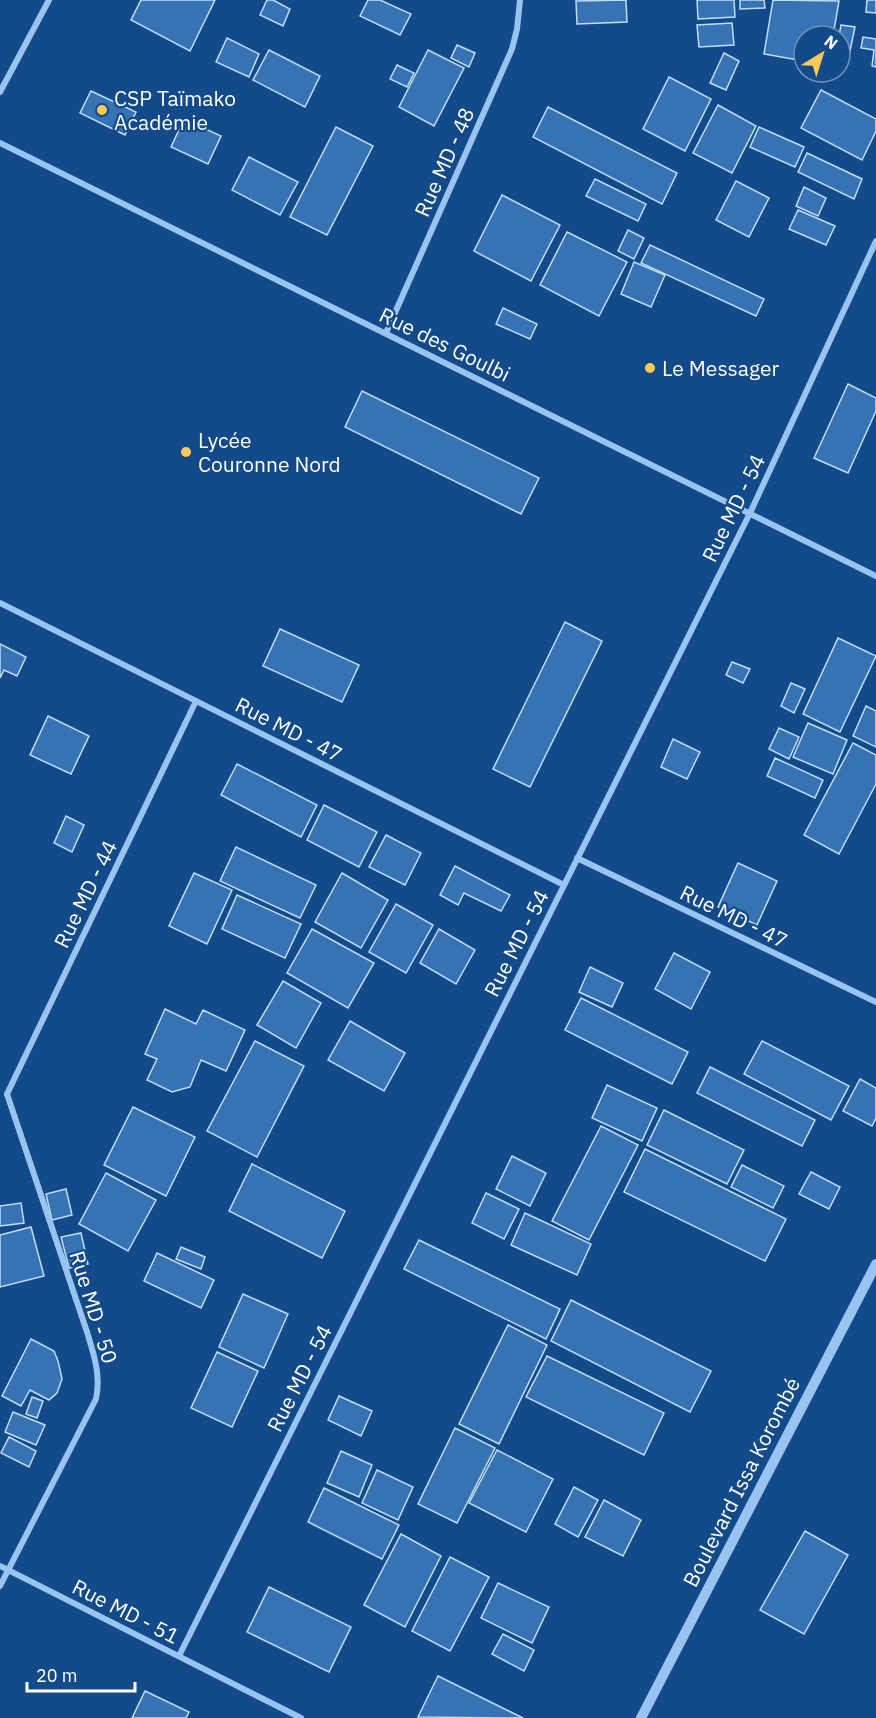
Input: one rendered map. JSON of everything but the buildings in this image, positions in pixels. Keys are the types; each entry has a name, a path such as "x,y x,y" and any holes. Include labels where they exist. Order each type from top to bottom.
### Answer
{"street":[{"path":"0,92 49,0"},
{"name":"Rue MD - 48","path":"386,333 512,49 520,0"},
{"name":"Rue des Goulbi","path":"0,143 876,576"},
{"name":"Rue MD - 54","path":"179,1656 750,513 876,241"},
{"name":"Rue MD - 47","path":"0,603 564,885"},
{"name":"Rue MD - 44","path":"7,1094 196,701"},
{"name":"Rue MD - 47","path":"577,858 876,1002"},
{"path":"0,1091 7,1094"},
{"name":"Rue MD - 50","path":"0,1586 96,1399 99,1385 98,1372 89,1341 7,1094"},
{"name":"Boulevard Issa Korombé","path":"641,1718 876,1264"},
{"name":"Rue MD - 51","path":"0,1566 301,1718"}],"place":[{"name":"CSP Taïmako Académie","path":"102,110"},
{"name":"Le Messager","path":"650,368"},
{"name":"Lycée Couronne Nord","path":"186,452"}]}
